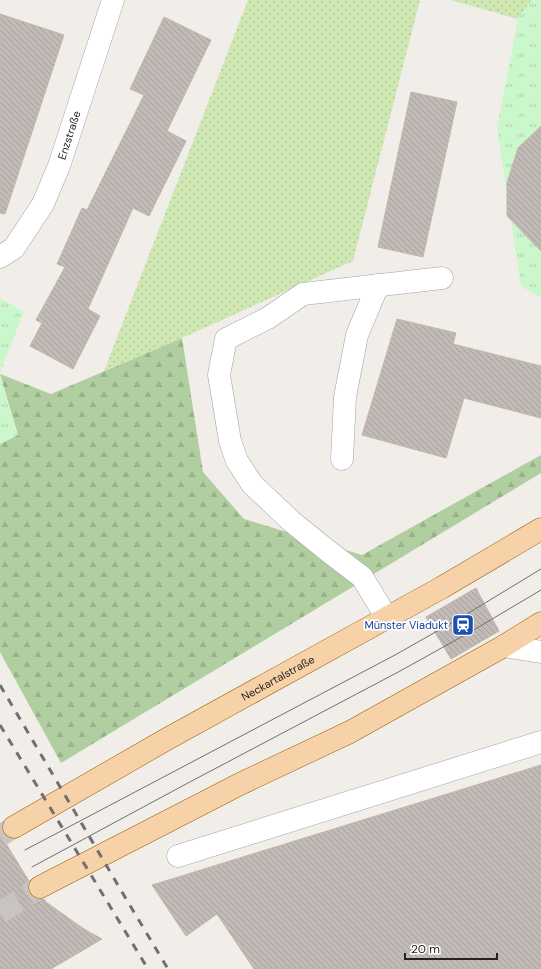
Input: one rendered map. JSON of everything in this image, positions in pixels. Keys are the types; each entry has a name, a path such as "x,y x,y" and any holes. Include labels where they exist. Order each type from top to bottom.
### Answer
{"main road":[{"name":"Neckartalstraße","path":"14,827 167,739 441,588 541,529"},
{"path":"40,887 240,784 350,732 504,646 541,623"}],"street":[{"name":"Enzstraße","path":"0,257 14,248 43,204 59,166 113,0"},
{"path":"387,618 362,577 291,521 252,484 237,461 230,441 219,375 226,339 268,318 303,294 442,278"},
{"path":"342,459 345,397 357,335 378,285"},
{"path":"504,646 541,643"},
{"path":"504,646 541,652"},
{"path":"178,856 541,742"}],"green space":[{"path":"248,0 420,0 353,261 182,338 104,371"},
{"path":"451,0 532,0 518,19"},
{"path":"532,0 541,0 541,298 521,286 497,128 518,19"},
{"path":"0,298 24,312 0,372"},
{"path":"182,338 203,472 244,519 362,555 541,455 541,473 61,763 0,652 0,444 18,435 0,374 51,394"},
{"path":"0,376 18,435 0,444"}],"building":[{"path":"0,14 64,35 5,214 0,213"},
{"path":"164,17 211,40 167,131 186,141 149,216 133,208 88,309 100,316 73,369 30,346 42,323 36,320 65,267 57,264 82,208 87,210 144,95 130,89"},
{"path":"411,92 457,102 423,257 378,247"},
{"path":"541,126 541,251 507,216 507,183 518,148"},
{"path":"397,319 456,333 453,344 541,366 541,418 464,398 446,458 362,435"},
{"path":"476,588 499,631 451,659 426,617"},
{"path":"541,765 541,969 254,969 217,914 186,936 152,885"},
{"path":"0,834 29,881 29,892 33,897 44,899 84,929 102,939 51,969 0,969"}],"tunnel":[{"path":"0,836 14,827"},
{"path":"0,913 40,887"}],"tram line":[{"path":"25,850 395,655 462,617 541,569"},
{"path":"32,867 402,670 541,590"}],"railway":[{"path":"0,685 168,969"},
{"path":"0,725 148,969"}],"place":[{"name":"Münster Viadukt","path":"463,625"}]}
